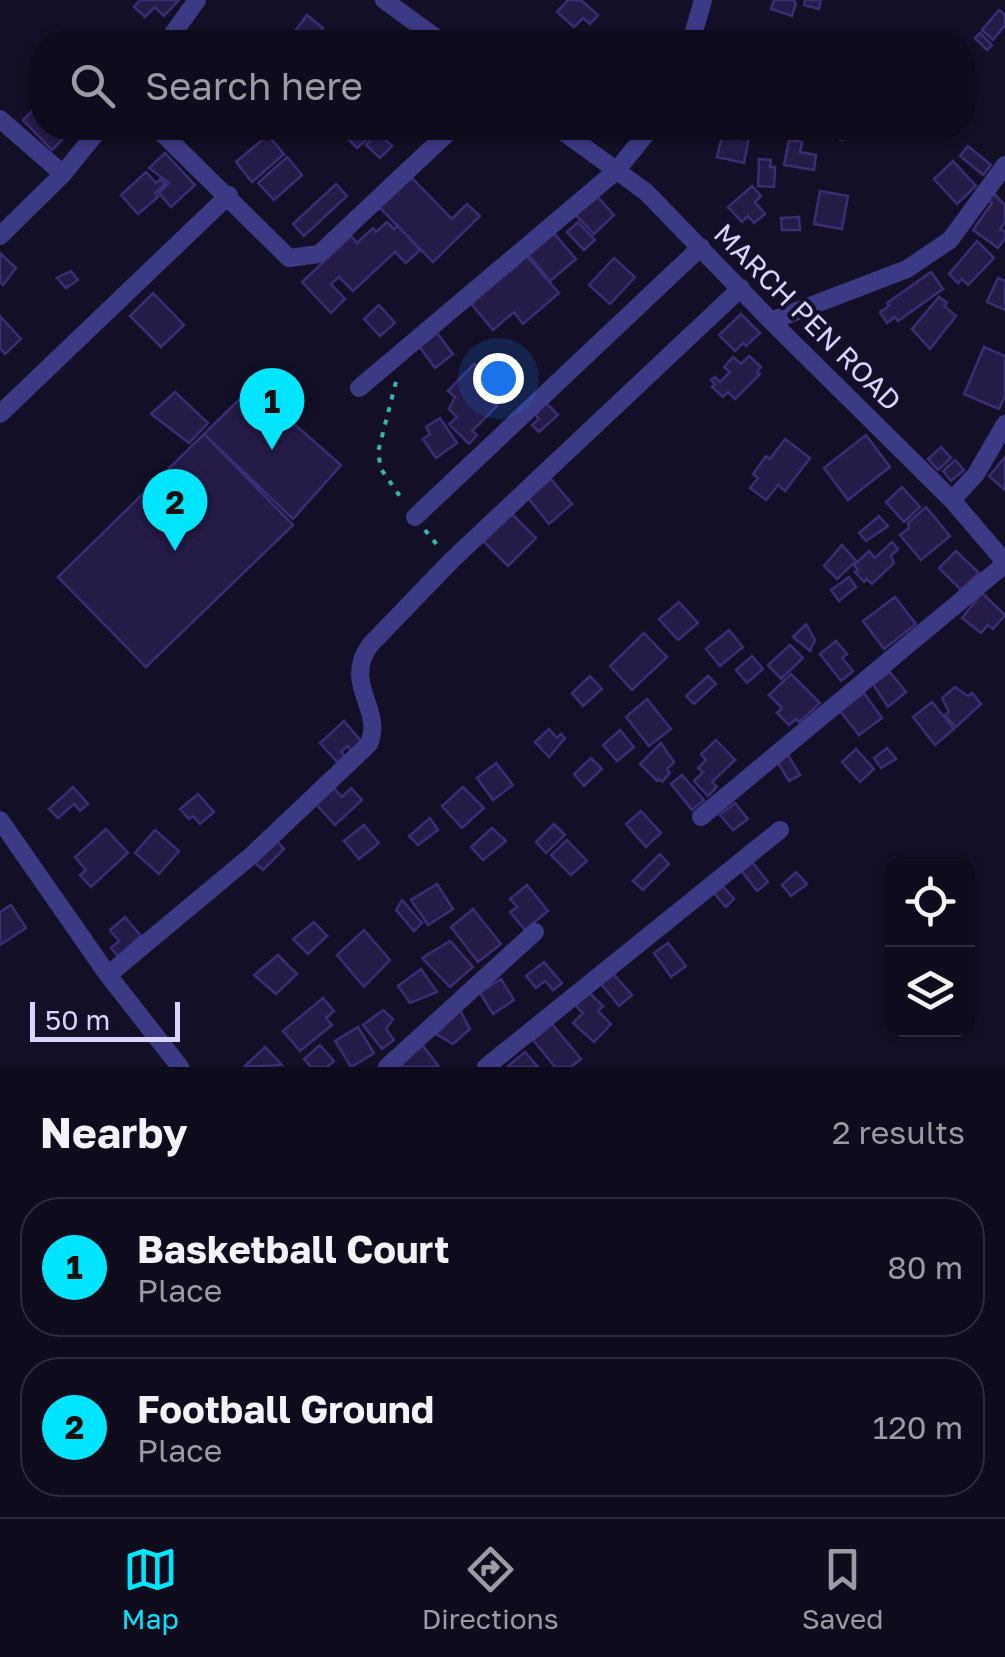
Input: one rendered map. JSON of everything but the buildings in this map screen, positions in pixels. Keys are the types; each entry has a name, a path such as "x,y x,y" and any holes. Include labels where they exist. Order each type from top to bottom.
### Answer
{"street":[{"path":"176,30 197,0"},
{"path":"384,0 425,30"},
{"path":"694,30 703,0"},
{"path":"0,120 63,174"},
{"path":"0,236 63,174 90,140"},
{"path":"171,140 289,258 318,254 441,140"},
{"name":"MARCH PEN ROAD","path":"574,140 646,192 952,500 1005,563"},
{"path":"360,388 616,171 641,140"},
{"path":"770,321 907,268 950,240 1005,165"},
{"path":"0,414 229,195"},
{"path":"414,517 701,247"},
{"path":"108,975 251,856 369,744 374,733 358,676 360,658 451,561 741,288"},
{"path":"952,500 976,474 1005,424"},
{"path":"701,817 1005,563"},
{"path":"0,820 108,975 180,1067"},
{"path":"486,1067 780,830"},
{"path":"387,1067 535,932"}],"path":[{"path":"390,362 396,388 378,452 381,469 451,561"}],"place":[{"name":"Basketball Court","path":"272,450"},
{"name":"Football Ground","path":"175,551"}]}
